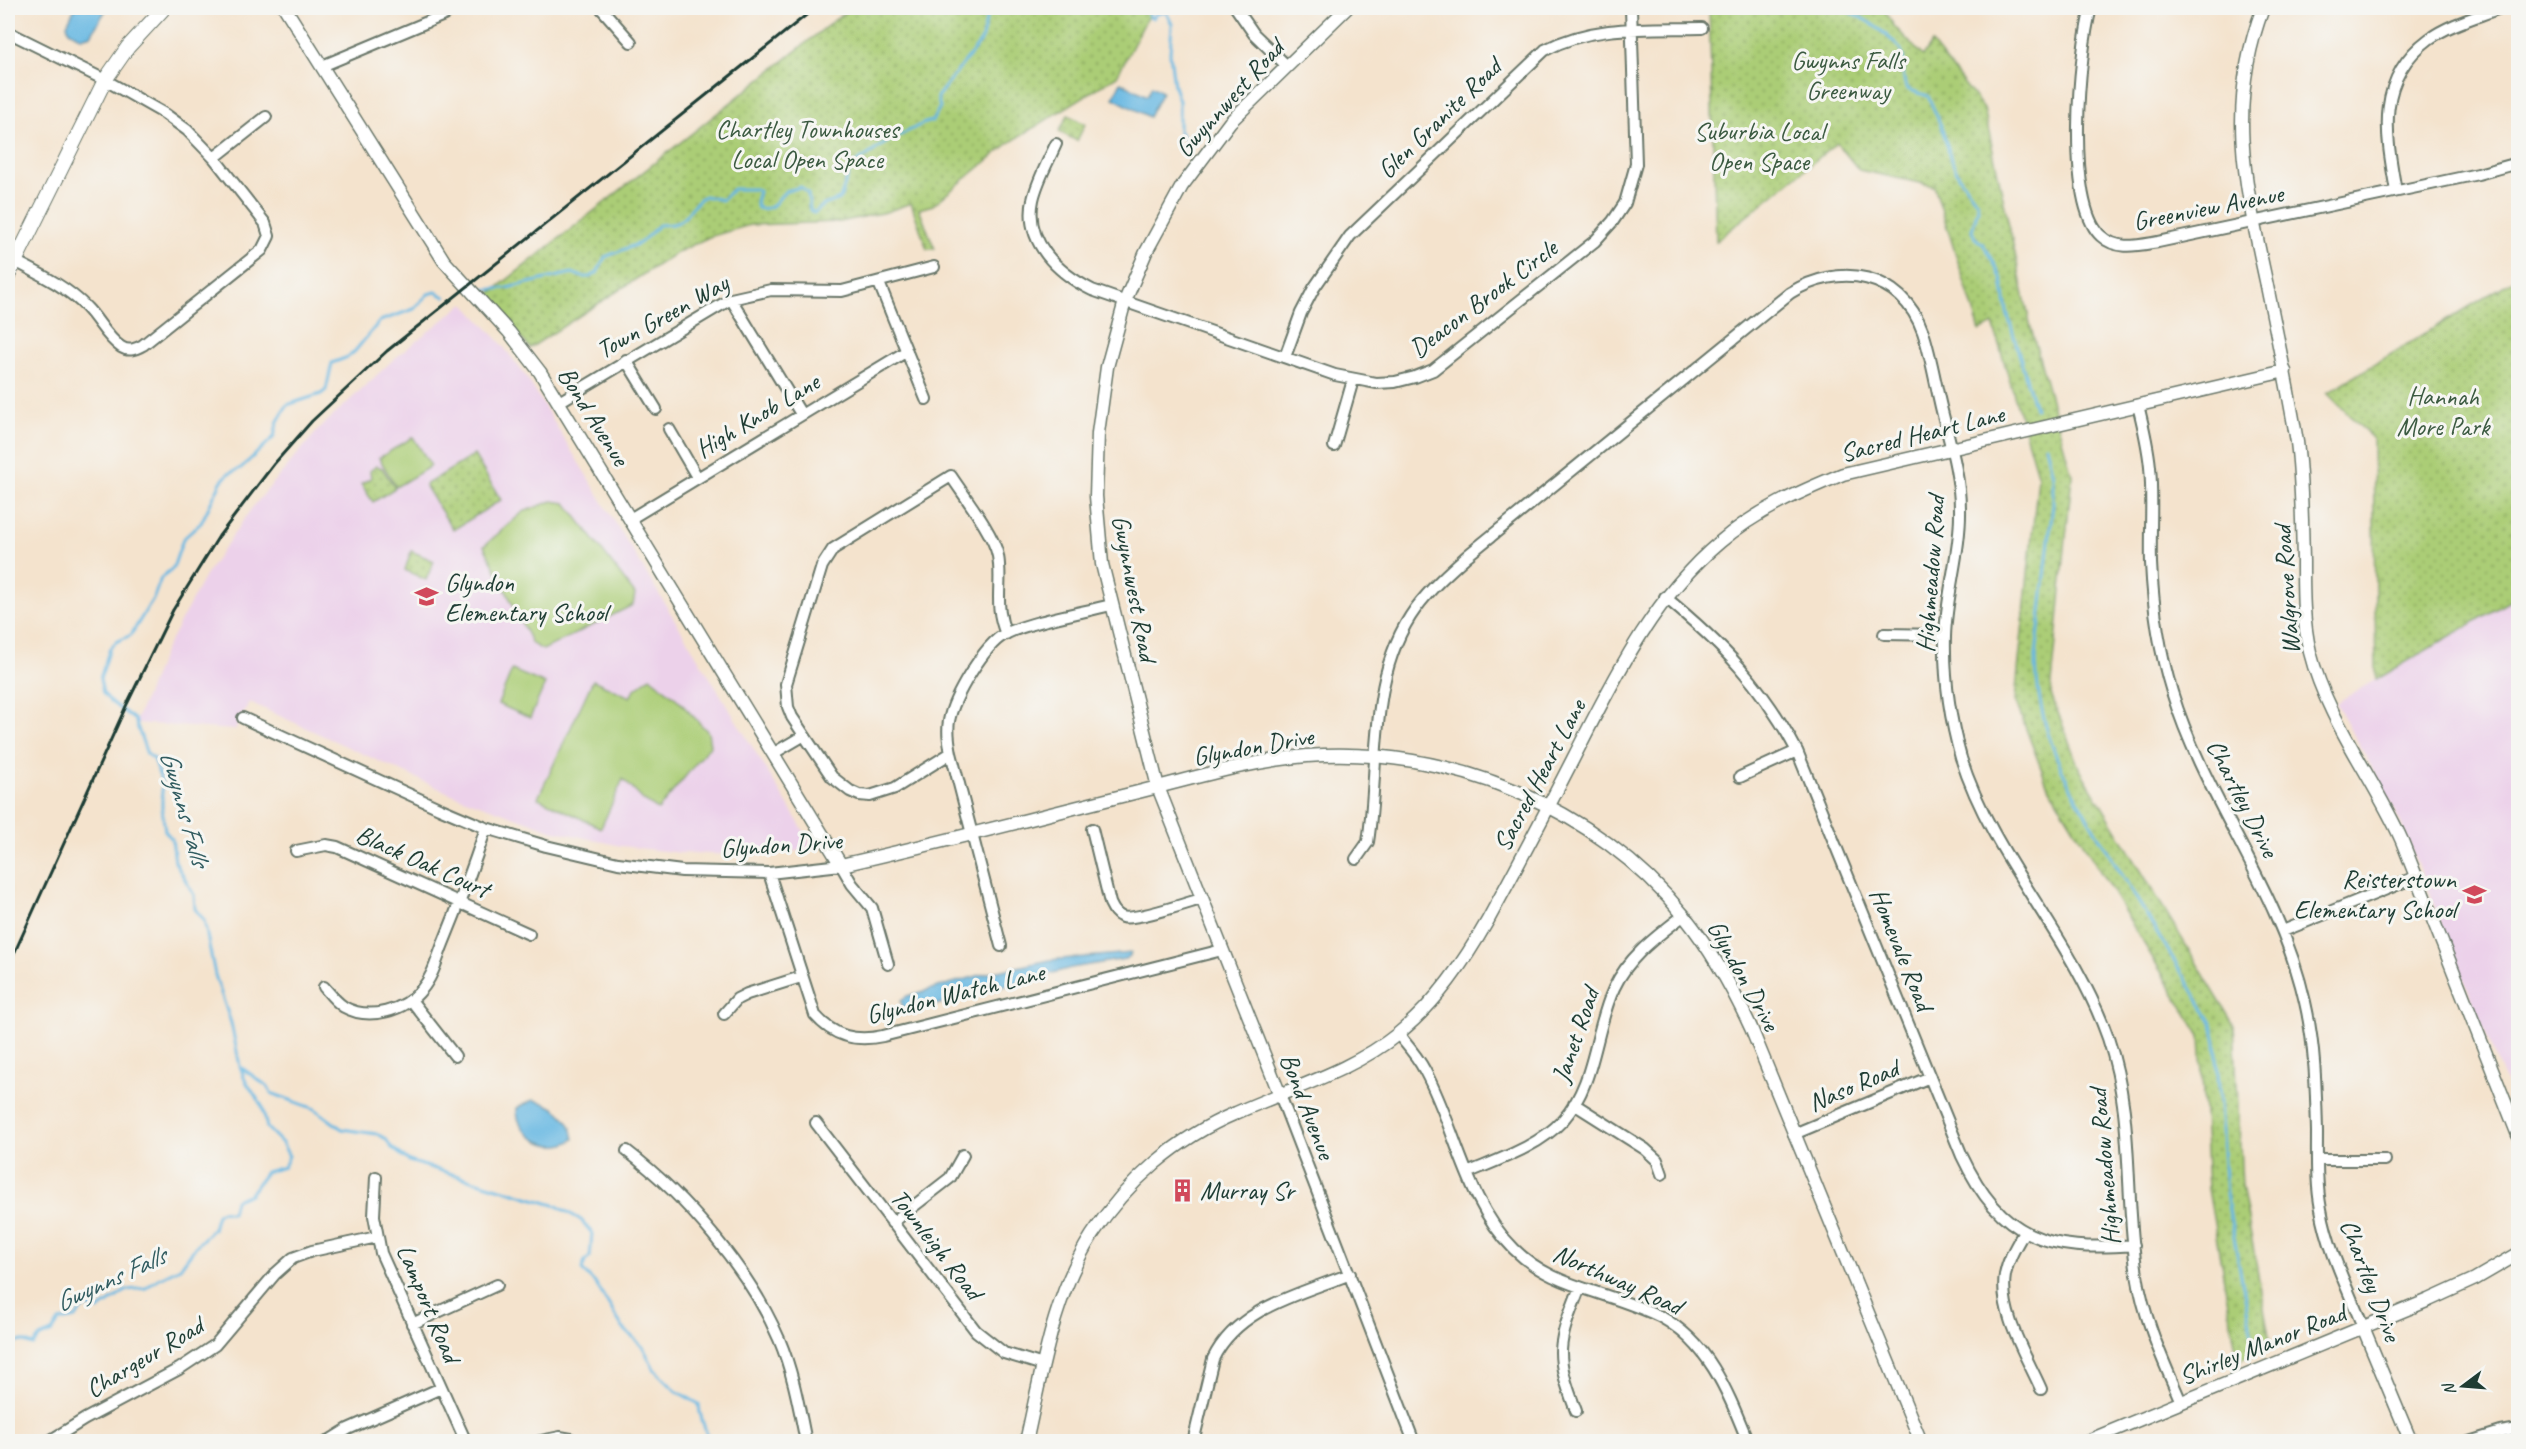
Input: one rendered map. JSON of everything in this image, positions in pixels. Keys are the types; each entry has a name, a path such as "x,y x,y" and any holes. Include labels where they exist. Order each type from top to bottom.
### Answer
{"main road":[{"path":"8,276 105,80 128,47 164,8"}],"street":[{"name":"Bond Avenue","path":"285,8 444,261 516,341 559,402 841,865"},
{"path":"322,66 444,15 452,8"},
{"path":"601,8 630,42"},
{"path":"1236,8 1254,34 1286,65"},
{"name":"Gwynnwest Road","path":"1158,787 1102,564 1098,526 1096,458 1107,367 1125,301 1146,252 1182,186 1230,122 1347,8"},
{"name":"Deacon Brook Circle","path":"1056,144 1033,202 1033,226 1052,262 1064,273 1092,290 1353,380 1376,383 1395,382 1433,370 1595,241 1625,203 1636,164 1631,8"},
{"name":"Greenview Avenue","path":"2091,8 2081,57 2078,139 2087,211 2092,225 2111,243 2123,246 2139,245 2518,163"},
{"name":"Walgrove Road","path":"2263,8 2249,58 2241,131 2244,171 2285,371 2301,474 2304,599 2310,651 2318,679 2330,706 2388,810 2518,1134"},
{"path":"2396,191 2386,126 2387,108 2400,72 2410,56 2430,39 2457,24 2500,8"},
{"name":"Glen Granite Road","path":"1285,357 1301,313 1314,288 1350,236 1533,60 1552,46 1578,36 1597,32 1701,28"},
{"path":"8,32 105,80 187,130 214,158 265,223 269,236 262,250 136,349 124,349 119,346 86,307 70,293 15,261"},
{"path":"214,158 266,117"},
{"name":"Town Green Way","path":"559,402 731,299 771,290 828,292 879,283 934,267"},
{"name":"Highmeadow Road","path":"1356,859 1368,842 1379,710 1388,665 1405,625 1431,590 1468,555 1791,293 1805,284 1838,275 1867,277 1882,284 1906,303 1923,330 1951,447 1960,508 1945,635 1950,706 1962,758 1971,786 1995,834 2086,986 2107,1037 2116,1064 2127,1124 2134,1245 2140,1294 2146,1315 2181,1402"},
{"path":"879,283 926,399"},
{"path":"731,299 801,414"},
{"name":"High Knob Lane","path":"630,519 907,351"},
{"path":"626,360 656,409"},
{"name":"Sacred Heart Lane","path":"1026,1442 1057,1312 1072,1272 1092,1236 1116,1203 1143,1173 1193,1134 1236,1112 1342,1068 1398,1034 1432,1002 1466,958 1634,643 1665,597 1720,541 1776,504 1843,474 2285,371"},
{"path":"1334,446 1353,380"},
{"name":"Chartley Drive","path":"2138,405 2150,468 2151,564 2156,626 2171,690 2196,758 2268,897 2283,931 2301,983 2316,1077 2317,1160 2321,1209 2326,1230 2411,1442"},
{"path":"669,429 698,477"},
{"path":"951,753 895,788 870,796 859,795 832,777 803,736 788,707 786,684 822,566 833,549 951,476 996,548 999,570 998,609 1006,634"},
{"name":"Homevale Road","path":"1665,597 1731,655 1767,701 1797,752 1972,1176 1991,1203 2024,1232 2041,1240 2075,1247 2134,1245"},
{"path":"1001,946 951,753 948,731 955,703 990,646 1006,634 1111,605"},
{"path":"1884,634 1945,635"},
{"name":"Glyndon Drive","path":"243,718 486,828 546,846 618,863 682,871 769,873 841,865 1268,761 1307,756 1376,756 1419,761 1511,788 1548,807 1609,845 1637,868 1684,915 1720,967 1736,997 1794,1134 1921,1442"},
{"path":"774,753 803,736"},
{"path":"1740,777 1797,752"},
{"name":"Bond Avenue","path":"1158,787 1414,1442"},
{"path":"324,987 340,1004 366,1013 390,1010 411,1000 427,983 460,902 486,828"},
{"path":"1092,829 1110,903 1119,916 1133,917 1202,899"},
{"name":"Black Oak Court","path":"296,851 326,845 337,847 529,934"},
{"path":"841,865 857,892 872,908 888,964"},
{"name":"Glyndon Watch Lane","path":"769,873 812,1008 824,1025 845,1037 857,1040 869,1039 1222,950"},
{"path":"2283,931 2416,877"},
{"name":"Janet Road","path":"1467,1173 1536,1142 1563,1119 1574,1104 1592,1064 1614,988 1636,955 1684,915"},
{"path":"724,1014 736,999 801,977"},
{"path":"411,1000 454,1056"},
{"name":"Northway Road","path":"1398,1034 1425,1071 1485,1213 1514,1249 1541,1270 1663,1318 1694,1342 1708,1357 1718,1373 1748,1442"},
{"name":"Naso Road","path":"1794,1134 1930,1077"},
{"path":"1574,1104 1645,1149 1657,1160 1662,1174"},
{"name":"Townleigh Road","path":"816,1123 976,1331 1004,1353 1043,1365"},
{"path":"627,1151 649,1168 690,1209 757,1296 777,1333 790,1370 806,1442"},
{"path":"892,1223 950,1178 963,1155"},
{"path":"2317,1160 2385,1160"},
{"name":"Lamport Road","path":"376,1177 374,1216 377,1237 387,1268 466,1442"},
{"path":"2024,1232 2011,1255 2004,1290 2012,1320 2041,1389"},
{"name":"Chargeur Road","path":"48,1442 85,1419 179,1369 215,1345 275,1274 293,1258 312,1251 377,1237"},
{"name":"Shirley Manor Road","path":"2085,1442 2475,1279 2518,1254"},
{"path":"1193,1442 1213,1359 1233,1329 1259,1311 1350,1274"},
{"path":"412,1324 497,1285"},
{"path":"1576,1411 1564,1379 1560,1348 1564,1326 1580,1287"},
{"path":"327,1442 348,1429 441,1388"},
{"path":"2469,1442 2518,1429"},
{"path":"536,1442 560,1437 571,1439"}],"shaded area":[{"name":"Glyndon Elementary School","path":"464,303 500,342 527,378 808,838 810,843 808,850 741,855 681,853 621,846 551,830 449,793 249,702 235,730 135,723 164,652 205,576 251,509 319,429 393,360"},
{"name":"Reisterstown Elementary School","path":"2518,596 2518,1114 2396,811 2336,703"}],"green space":[{"name":"Chartley Townhouses Local Open Space","path":"850,8 1152,8 1117,76 1009,143 933,205 919,209 935,249 927,249 911,203 886,212 840,222 750,225 709,237 676,253 530,348 484,298"},
{"name":"Gwynns Falls Greenway","path":"1709,8 1883,8 1894,26 1923,56 1932,43 1984,109 2031,328 2072,475 2051,694 2079,768 2234,1025 2242,1185 2271,1347 2238,1361 2208,1189 2200,1036 2047,784 2015,700 2038,477 1993,324 1980,331 1934,186 1859,170 1837,143 1716,241"},
{"path":"1068,115 1085,124 1077,141 1059,132"},
{"name":"Hannah More Park","path":"2518,277 2518,596 2376,680 2373,439 2327,393"},
{"path":"413,437 431,466 396,487 379,458"},
{"path":"474,455 501,500 453,530 425,485"},
{"path":"376,466 382,468 395,488 373,502 361,484 371,478 370,471"},
{"path":"552,501 566,503 635,594 633,605 543,650 532,644 484,546 523,512"},
{"path":"411,551 434,561 426,580 405,570"},
{"path":"512,670 545,684 530,718 498,704"},
{"path":"650,677 678,700 708,732 710,746 658,810 644,801 623,779 601,828 538,798 593,680 630,697 635,689"}],"water":[{"path":"75,8 107,8 91,35 81,38 69,31 67,24"},
{"path":"1121,82 1147,96 1152,86 1162,92 1149,117 1113,98"},
{"path":"1131,953 1125,959 1071,968 921,1009 908,1010 902,1005 901,1000 907,996 984,974 1050,960"},
{"path":"533,1100 548,1105 560,1113 569,1124 574,1139 565,1144 546,1144 529,1134 522,1127 517,1108"}],"waterway":[{"name":"Gwynns Falls","path":"480,290 507,288 572,273 590,277 597,273 605,257 640,243 659,225 678,222 696,202 705,196 722,200 733,189 756,189 759,191 756,202 758,208 768,208 786,191 801,187 808,194 810,210 814,213 824,205 840,199 849,172 856,163 887,142 932,121 940,107 937,97 981,41 987,17 994,8"},
{"path":"1149,8 1149,17 1153,18 1156,14 1166,12 1172,24 1170,53 1174,86 1179,101 1179,130 1185,140"},
{"path":"1845,8 1874,26 1896,44 1902,53 1907,89 1928,96 1942,128 1951,160 1960,178 1977,202 1978,209 1972,230 1975,238 1983,244 1990,255 2002,280 2007,312 2035,409"},
{"name":"Gwynns Falls","path":"8,1345 22,1341 33,1345 40,1337 52,1332 59,1321 76,1318 82,1308 92,1307 98,1310 127,1290 146,1288 180,1268 196,1246 213,1229 217,1214 222,1211 232,1213 235,1200 250,1194 266,1172 284,1167 289,1156 282,1143 267,1128 262,1106 245,1080 240,1066 231,1023 215,975 204,920 195,909 194,895 175,862 172,839 165,831 162,784 154,759 147,754 135,720 103,693 100,679 110,648 116,642 131,635 154,597 161,578 173,568 183,539 201,523 221,482 228,474 241,468 274,437 277,423 287,405 321,394 326,390 332,363 348,357 355,351 380,321 414,309 428,294 436,292 445,297"},
{"path":"2046,446 2053,476 2053,504 2036,656 2038,688 2044,718 2052,746 2077,799 2212,1023 2216,1042 2226,1194 2254,1346"},
{"path":"242,1068 267,1086 271,1093 315,1109 342,1129 377,1134 386,1139 391,1147 409,1161 557,1206 581,1220 592,1233 590,1257 585,1261 582,1270 596,1284 623,1328 643,1347 654,1369 676,1391 699,1404 709,1442"}],"railway":[{"path":"8,967 127,704 173,610 219,536 274,464 312,421 387,351 815,8"}],"place":[{"name":"Glyndon Elementary School","path":"427,597"},
{"name":"Reisterstown Elementary School","path":"2474,894"},
{"name":"Murray Sr","path":"1182,1190"}],"park label":[{"name":"Suburbia Local Open Space","path":"1759,146"}]}
